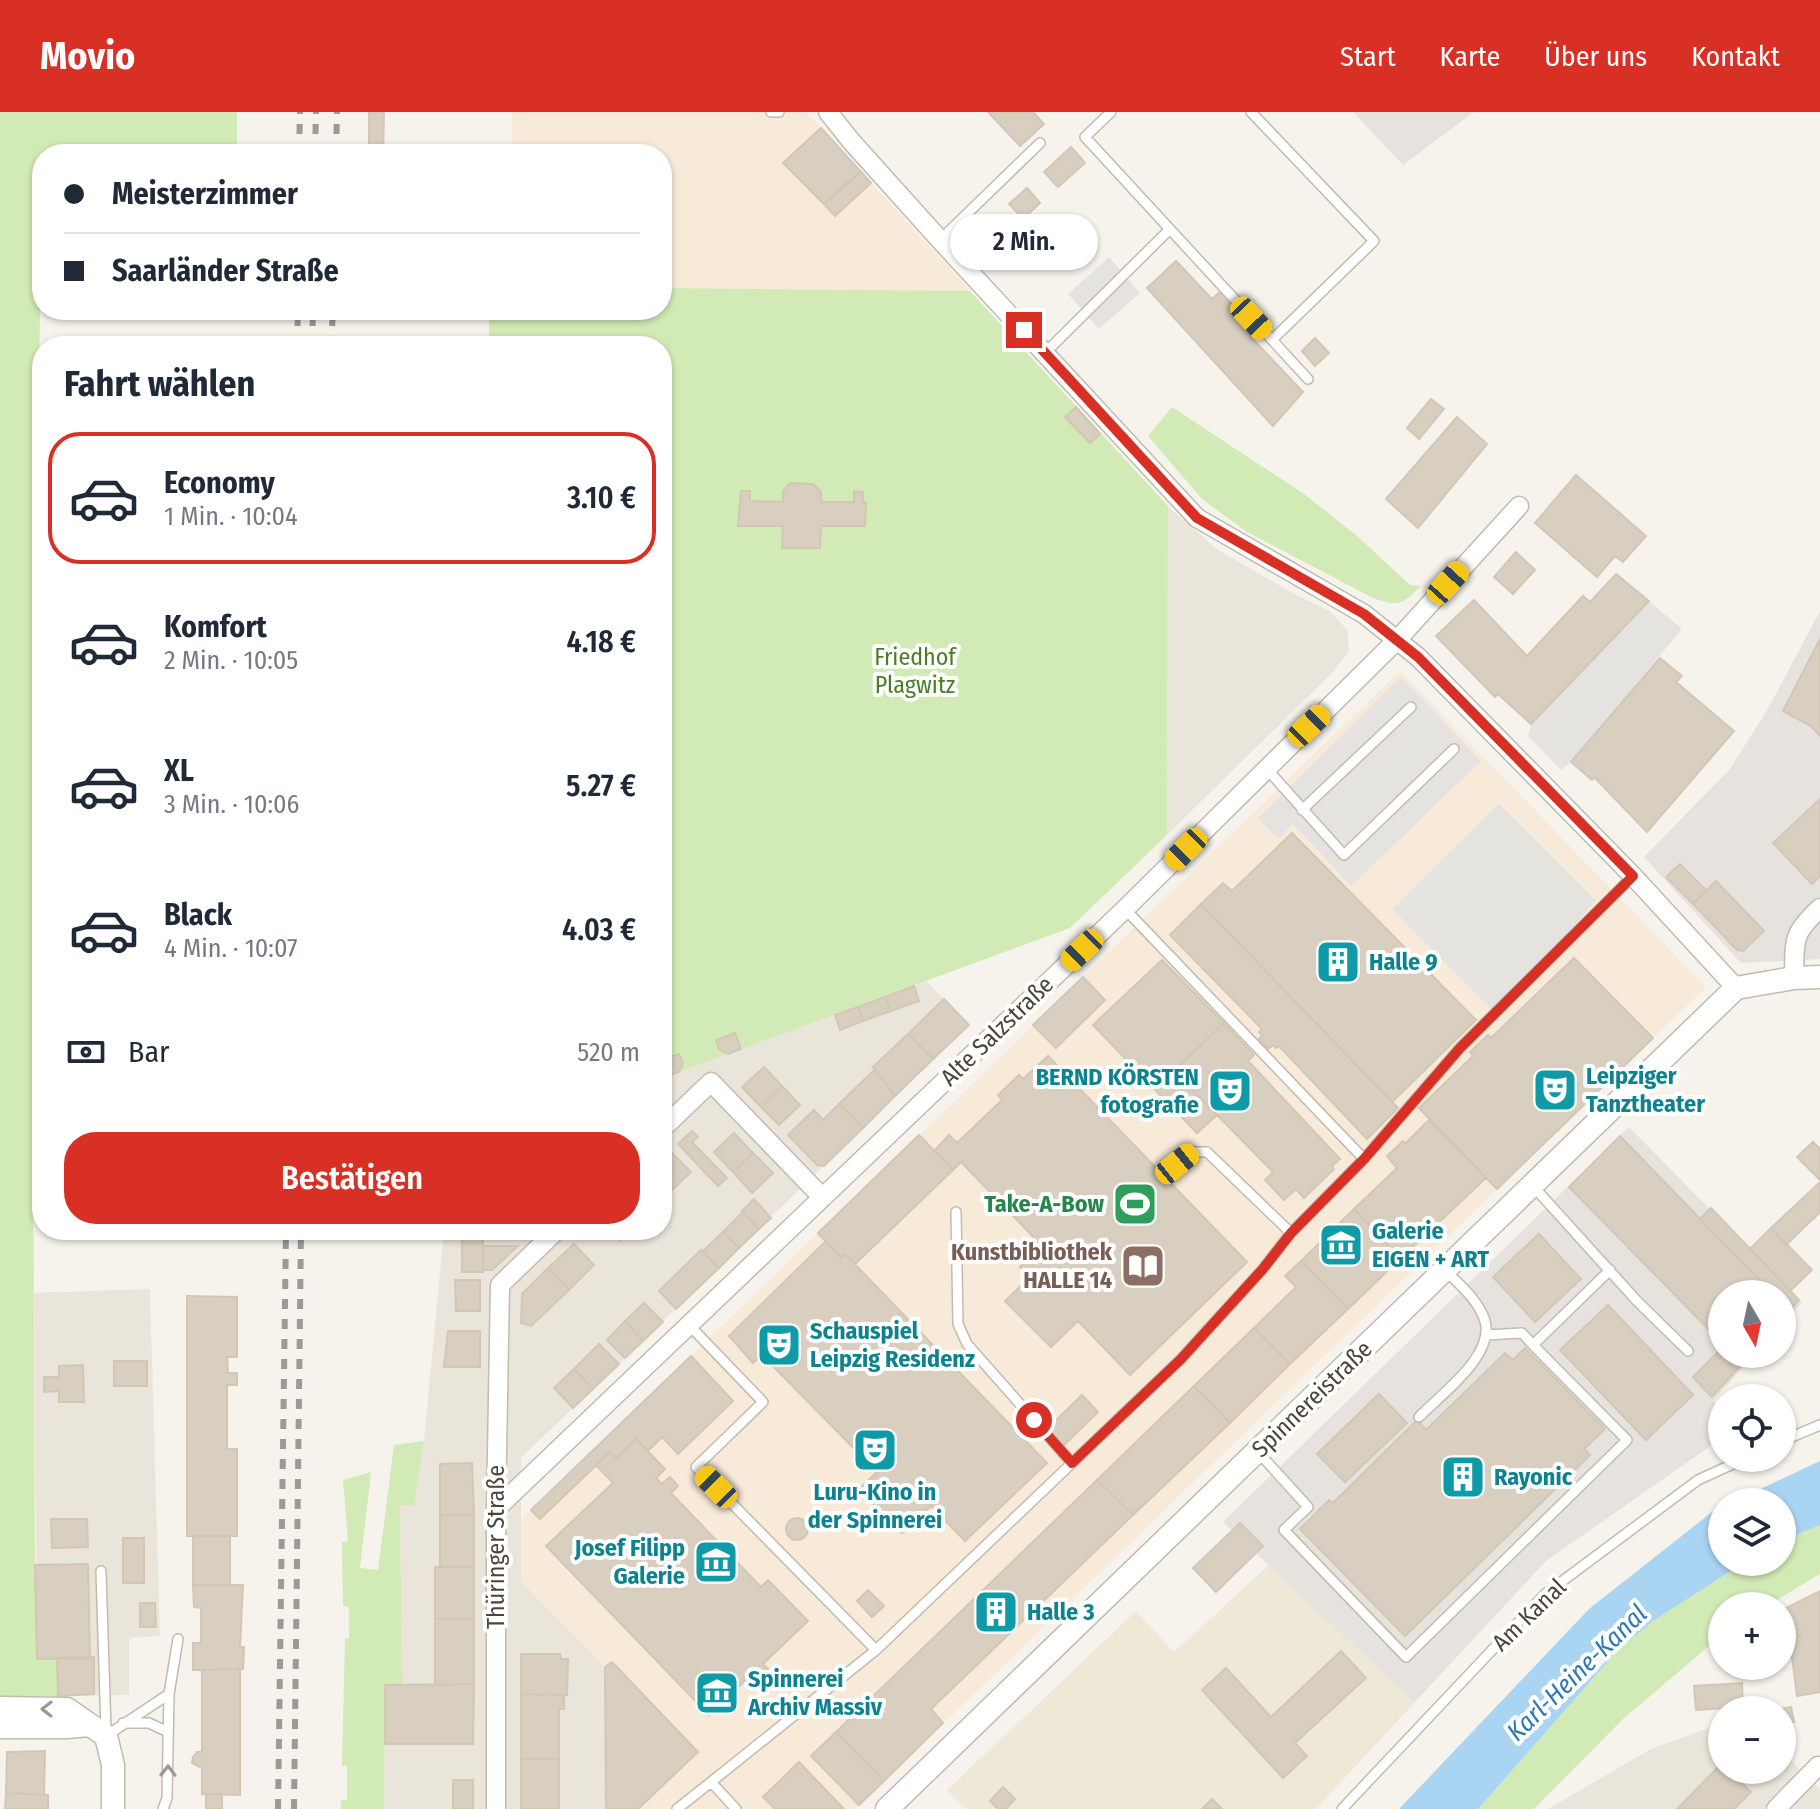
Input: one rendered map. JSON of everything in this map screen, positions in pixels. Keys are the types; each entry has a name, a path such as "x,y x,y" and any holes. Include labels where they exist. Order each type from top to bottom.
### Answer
{"street":[{"path":"828,112 940,240 1197,518 1364,614 1418,657 1633,876 1736,988 1820,977"},
{"name":"Alte Salzstraße","path":"496,1509 1125,909 1397,640 1519,506"},
{"path":"1794,978 1795,940 1800,926 1820,908"},
{"name":"Spinnereistraße","path":"887,1809 1736,988"},
{"path":"672,1119 711,1082 822,1197"},
{"name":"Thüringer Straße","path":"496,1809 500,1285 547,1240"},
{"path":"0,1708 67,1709 106,1728"},
{"path":"0,1727 106,1728"},
{"path":"106,1728 113,1765 113,1809"},
{"path":"1776,1809 1819,1767"}],"lane":[{"path":"771,112 779,112"},
{"path":"1111,112 1085,137 1308,379"},
{"path":"1251,112 1374,241 1272,340"},
{"path":"940,240 1040,143"},
{"path":"1045,353 1170,229"},
{"path":"1302,810 1411,707"},
{"path":"1266,768 1344,855 1454,749"},
{"path":"677,1809 876,1650 1181,1359 1262,1270 1291,1233 1364,1159 1460,1048 1633,876"},
{"path":"1125,909 1364,1159"},
{"path":"1163,1175 1191,1152 1207,1152 1291,1233"},
{"path":"1533,1186 1688,1351"},
{"path":"956,1212 958,1324 967,1344 1072,1463"},
{"path":"1419,1417 1479,1357 1486,1335 1486,1322 1480,1309 1445,1270"},
{"path":"1533,1345 1610,1270"},
{"path":"689,1325 763,1402 696,1467 876,1650"},
{"path":"1258,1451 1308,1507 1284,1530 1406,1657 1627,1440 1522,1333 1486,1335"},
{"path":"1796,1435 1820,1425"},
{"name":"Am Kanal","path":"1342,1809 1545,1594 1698,1480 1715,1472"},
{"path":"101,1571 106,1728"},
{"path":"163,1809 167,1798 169,1694 178,1639"},
{"path":"106,1728 169,1694"},
{"path":"106,1728 149,1723 168,1732"},
{"path":"711,1782 736,1809"}],"shaded area":[{"path":"512,112 806,112 970,291 672,288 672,144 512,144"},
{"path":"1353,112 1474,112 1403,165"},
{"path":"1109,257 1140,293 1099,329 1068,294"},
{"path":"1168,507 1218,550 1330,611 1348,631 1349,651 1331,674 1167,835"},
{"path":"1649,601 1682,629 1561,770 1528,736 1531,724"},
{"path":"1820,611 1820,959 1741,963 1644,857 1730,769 1769,707"},
{"path":"1400,671 1706,987 855,1809 606,1809 605,1667 521,1581 521,1520"},
{"path":"1401,677 1481,761 1351,886 1293,824 1278,839 1258,818"},
{"path":"1499,804 1596,901 1495,1013 1392,909"},
{"path":"926,981 970,1025 521,1458 521,1581 605,1667 606,1809 384,1809 385,1684 402,1684 400,1505 414,1505 424,1441 443,1240 672,1240 672,1073"},
{"path":"1629,1127 1779,1280 1708,1280 1708,1368 1742,1368 1728,1384 1708,1384 1708,1448 1546,1561 1414,1703 1223,1522"},
{"path":"150,1289 160,1636 129,1638 129,1695 58,1696 57,1658 37,1659 34,1293"},
{"path":"1269,1565 1414,1703 1316,1809 966,1809 947,1790 1136,1611 1174,1652"},
{"path":"1708,1728 1708,1784 1796,1784 1796,1766 1820,1789 1820,1809 1548,1809 1651,1749"}],"green space":[{"path":"0,112 237,112 237,144 32,144 32,320 40,320 40,336 32,336 35,1565 37,1658 57,1658 58,1696 0,1696"},
{"name":"Friedhof Plagwitz","path":"672,288 970,291 1168,506 1167,835 1070,928 672,1074 672,336 489,336 489,320 672,320"},
{"path":"1172,407 1304,494 1356,535 1410,585 1421,586 1398,603 1380,600 1247,532 1202,499 1148,436"},
{"path":"424,1441 414,1505 400,1505 402,1684 385,1685 384,1809 341,1809 341,1800 347,1800 347,1766 342,1766 345,1639 349,1638 349,1607 343,1606 342,1542 348,1541 343,1480 371,1472 360,1568 378,1570 394,1445"},
{"name":"Karl-Heine-Kanal","path":"1820,1525 1820,1574 1790,1592 1708,1592 1708,1647 1623,1719 1534,1809 1478,1809 1617,1651 1653,1621 1723,1576 1796,1576 1796,1535"}],"water":[{"path":"1820,1461 1820,1525 1796,1535 1796,1488 1763,1488"},
{"path":"1708,1515 1708,1576 1723,1576 1653,1621 1617,1651 1478,1809 1399,1809 1589,1609"}],"pier":[{"path":"1604,1653 1609,1658 1584,1684 1579,1679"}],"building":[{"path":"369,112 384,112 383,144 369,144"},
{"path":"988,112 1033,112 1044,124 1020,146"},
{"path":"821,128 860,171 824,204 783,163"},
{"path":"1071,147 1085,163 1058,187 1044,172"},
{"path":"861,172 871,183 835,216 824,204"},
{"path":"1027,188 1040,203 1023,219 1009,204"},
{"path":"1176,261 1212,299 1222,290 1256,326 1248,334 1303,392 1273,426 1147,288"},
{"path":"1315,338 1329,353 1315,366 1302,351"},
{"path":"1431,399 1444,409 1419,439 1407,428"},
{"path":"1076,407 1100,434 1090,443 1065,417"},
{"path":"1457,417 1487,444 1418,528 1386,499"},
{"path":"1576,475 1646,536 1623,562 1615,556 1597,577 1535,523"},
{"path":"790,483 813,484 821,492 821,502 854,502 854,491 863,492 863,502 866,502 865,526 821,526 820,548 782,548 783,526 738,526 741,491 750,491 750,501 783,502 783,491"},
{"path":"1516,552 1535,570 1513,594 1494,577"},
{"path":"1616,574 1649,601 1531,724 1498,694 1495,697 1436,636 1474,600 1527,656 1583,596 1590,602"},
{"path":"1820,639 1820,736 1811,726 1783,711"},
{"path":"1660,658 1682,676 1676,682 1734,731 1647,832 1594,777 1592,780 1571,762"},
{"path":"1820,799 1820,876 1812,884 1773,843"},
{"name":"Halle 9","path":"1292,833 1476,1020 1392,1102 1201,904 1223,883 1232,891"},
{"path":"1680,864 1706,890 1693,904 1666,877"},
{"path":"1716,881 1764,931 1743,951 1737,950 1693,904"},
{"path":"1201,904 1398,1108 1367,1139 1279,1046 1276,1048 1273,1045 1268,1049 1259,1039 1262,1029 1170,935"},
{"path":"1574,958 1653,1038 1497,1189 1419,1108 1473,1056 1470,1052 1488,1035 1491,1038"},
{"path":"1162,960 1224,1023 1174,1071 1217,1115 1197,1133 1093,1025"},
{"path":"1083,977 1105,1000 1056,1048 1033,1025"},
{"path":"914,986 919,1001 891,1011 885,997"},
{"path":"885,997 891,1011 863,1021 858,1007"},
{"path":"944,999 969,1025 933,1059 908,1034"},
{"path":"858,1007 863,1021 840,1030 835,1015"},
{"path":"1224,1023 1254,1055 1248,1061 1340,1159 1304,1198 1296,1189 1284,1200 1265,1180 1273,1172 1174,1071"},
{"path":"735,1033 741,1049 728,1054 719,1049 716,1040"},
{"path":"908,1034 933,1059 895,1096 873,1067"},
{"path":"679,1054 683,1063 679,1072 672,1074 672,1056"},
{"path":"1048,1056 1247,1262 1130,1375 1078,1321 1051,1347 1005,1301 1030,1277 1020,1267 1042,1246 961,1162 953,1170 934,1151 949,1135 957,1143 1002,1100 998,1095 1019,1075 1023,1079"},
{"path":"764,1067 782,1086 761,1107 742,1087"},
{"path":"875,1069 895,1096 863,1128 839,1104"},
{"path":"782,1086 800,1105 779,1125 761,1107"},
{"path":"839,1104 863,1128 824,1166 817,1165 788,1135 814,1110 823,1120"},
{"path":"1429,1120 1486,1178 1401,1258 1354,1209 1397,1168 1387,1156 1403,1141 1406,1143"},
{"path":"692,1131 698,1137 692,1142 727,1178 718,1186 678,1144"},
{"path":"734,1133 753,1153 733,1172 714,1152"},
{"path":"919,1135 953,1170 855,1264 845,1254 841,1258 818,1233"},
{"path":"1620,1136 1759,1280 1708,1280 1708,1329 1569,1187"},
{"path":"1813,1142 1820,1149 1820,1180 1797,1157"},
{"path":"672,1153 691,1172 672,1190"},
{"path":"753,1153 773,1173 752,1193 733,1172"},
{"path":"1820,1182 1820,1212 1786,1245 1771,1228"},
{"path":"754,1199 771,1218 759,1229 742,1211"},
{"path":"1711,1208 1780,1280 1759,1280 1700,1219"},
{"path":"1354,1209 1401,1258 1348,1309 1301,1261"},
{"path":"743,1212 759,1229 739,1248 723,1232"},
{"path":"1771,1228 1812,1270 1796,1285 1796,1280 1780,1280 1750,1249"},
{"path":"723,1232 739,1248 719,1268 703,1251"},
{"path":"1539,1234 1581,1279 1535,1322 1493,1277"},
{"path":"462,1240 483,1240 483,1272 462,1272"},
{"path":"826,1241 841,1258 845,1254 1047,1463 965,1541 931,1506 902,1533 859,1489 877,1472 762,1355 753,1363 729,1336"},
{"path":"574,1244 594,1265 569,1290 548,1268"},
{"path":"483,1246 518,1246 492,1270 483,1270"},
{"path":"701,1250 719,1268 676,1309 659,1291"},
{"path":"1301,1261 1348,1309 1290,1364 1254,1328 1296,1287 1285,1276"},
{"path":"548,1268 569,1290 531,1326 521,1323 522,1294"},
{"path":"455,1280 480,1280 480,1311 456,1311"},
{"path":"187,1296 237,1297 237,1357 227,1357 228,1373 237,1373 237,1385 227,1385 227,1449 237,1449 237,1536 187,1536"},
{"path":"644,1303 663,1322 643,1341 625,1321"},
{"path":"1608,1305 1693,1395 1646,1440 1560,1350"},
{"path":"625,1321 643,1341 625,1358 607,1340"},
{"path":"1254,1328 1290,1364 1230,1423 1194,1386"},
{"path":"448,1331 480,1331 480,1367 444,1367"},
{"path":"599,1344 619,1364 593,1389 574,1369"},
{"name":"Rayonic","path":"1525,1348 1605,1429 1584,1449 1590,1455 1405,1636 1300,1529 1329,1500 1333,1503 1417,1420 1426,1430 1505,1353 1513,1360"},
{"path":"691,1356 733,1401 678,1454 662,1437 648,1451 636,1439 616,1458 610,1452 540,1519 531,1510"},
{"path":"114,1361 147,1361 147,1386 114,1386"},
{"path":"1708,1362 1708,1368 1738,1368 1724,1384 1708,1384 1708,1393 1693,1377"},
{"path":"83,1365 84,1402 59,1402 59,1391 44,1392 44,1377 59,1377 59,1366"},
{"path":"574,1369 593,1389 573,1408 554,1388"},
{"path":"1194,1386 1230,1423 1133,1515 1097,1480"},
{"path":"1379,1394 1407,1423 1345,1482 1317,1454"},
{"path":"1082,1395 1098,1412 1063,1446 1047,1429"},
{"path":"636,1439 665,1469 656,1478 662,1484 670,1477 678,1486 671,1493 761,1587 768,1580 808,1621 763,1664 768,1669 760,1677 754,1672 709,1715 546,1546 613,1483 596,1465 610,1452 616,1458"},
{"path":"472,1463 474,1515 440,1515 440,1464"},
{"name":"Halle 3","path":"1097,1480 1133,1515 931,1709 943,1723 884,1781 836,1732"},
{"path":"440,1515 474,1515 474,1567 440,1567"},
{"path":"797,1518 805,1521 808,1529 805,1537 797,1540 789,1537 786,1529 789,1521"},
{"path":"51,1519 87,1519 88,1547 52,1548"},
{"path":"1240,1523 1263,1546 1216,1592 1193,1568"},
{"path":"193,1536 230,1536 230,1585 193,1585"},
{"path":"123,1538 144,1538 144,1583 123,1583"},
{"path":"88,1564 90,1658 37,1659 35,1565"},
{"path":"435,1567 474,1567 474,1619 435,1619"},
{"path":"193,1585 243,1585 240,1647 244,1647 243,1669 193,1670 193,1643 201,1643 201,1608 194,1607"},
{"path":"868,1590 884,1606 872,1617 857,1601"},
{"path":"1820,1591 1820,1692 1797,1696 1795,1680 1796,1603"},
{"path":"140,1603 155,1603 156,1627 140,1627"},
{"path":"435,1619 474,1619 474,1684 435,1685"},
{"path":"1341,1651 1366,1678 1295,1743 1307,1756 1283,1778 1202,1690 1226,1668 1271,1717"},
{"path":"521,1654 560,1654 561,1659 568,1659 567,1695 521,1694"},
{"path":"94,1657 94,1694 58,1696 57,1658"},
{"path":"612,1662 698,1752 638,1809 606,1809 605,1667"},
{"path":"240,1669 240,1795 202,1794 202,1768 192,1763 197,1752 202,1752 202,1670"},
{"path":"1742,1683 1743,1696 1708,1696 1708,1709 1696,1710 1694,1686"},
{"path":"474,1684 473,1744 385,1744 385,1685"},
{"path":"521,1694 564,1695 564,1709 559,1709 559,1759 521,1759"},
{"path":"836,1732 884,1781 859,1805 811,1756"},
{"path":"45,1751 44,1795 6,1793 7,1752"},
{"path":"521,1759 559,1759 559,1809 521,1809"},
{"path":"799,1762 844,1809 775,1809 763,1797"},
{"path":"1708,1777 1708,1784 1743,1784 1751,1792 1734,1809 1677,1809"},
{"path":"453,1780 473,1780 473,1809 453,1809"},
{"path":"1003,1787 1015,1799 1006,1809 998,1809 990,1801"},
{"path":"6,1793 48,1795 48,1809 5,1809"},
{"path":"206,1794 222,1794 222,1809 206,1809"},
{"path":"1212,1799 1222,1809 1202,1809"}],"railway":[{"path":"299,144 300,112"},
{"path":"315,144 316,112"},
{"path":"336,144 337,112"},
{"path":"297,336 298,320"},
{"path":"312,336 313,320"},
{"path":"332,320 332,336"},
{"path":"278,1809 286,1240"},
{"path":"294,1809 301,1240"}],"place":[{"name":"Halle 9","path":"1338,962"},
{"name":"Leipziger Tanztheater","path":"1555,1090"},
{"name":"BERND KÖRSTEN fotografie","path":"1230,1091"},
{"name":"Take-A-Bow","path":"1135,1204"},
{"name":"Galerie EIGEN + ART","path":"1341,1245"},
{"name":"Kunstbibliothek HALLE 14","path":"1143,1266"},
{"name":"Schauspiel Leipzig Residenz","path":"779,1345"},
{"name":"Luru-Kino in der Spinnerei","path":"875,1450"},
{"name":"Rayonic","path":"1463,1477"},
{"name":"Josef Filipp Galerie","path":"716,1562"},
{"name":"Halle 3","path":"996,1612"},
{"name":"Spinnerei Archiv Massiv","path":"717,1693"}],"route":[{"path":"1024,330 1197,518 1364,614 1418,657 1633,876 1460,1048 1364,1159 1291,1233 1262,1270 1181,1359 1072,1463 1034,1420"}]}
